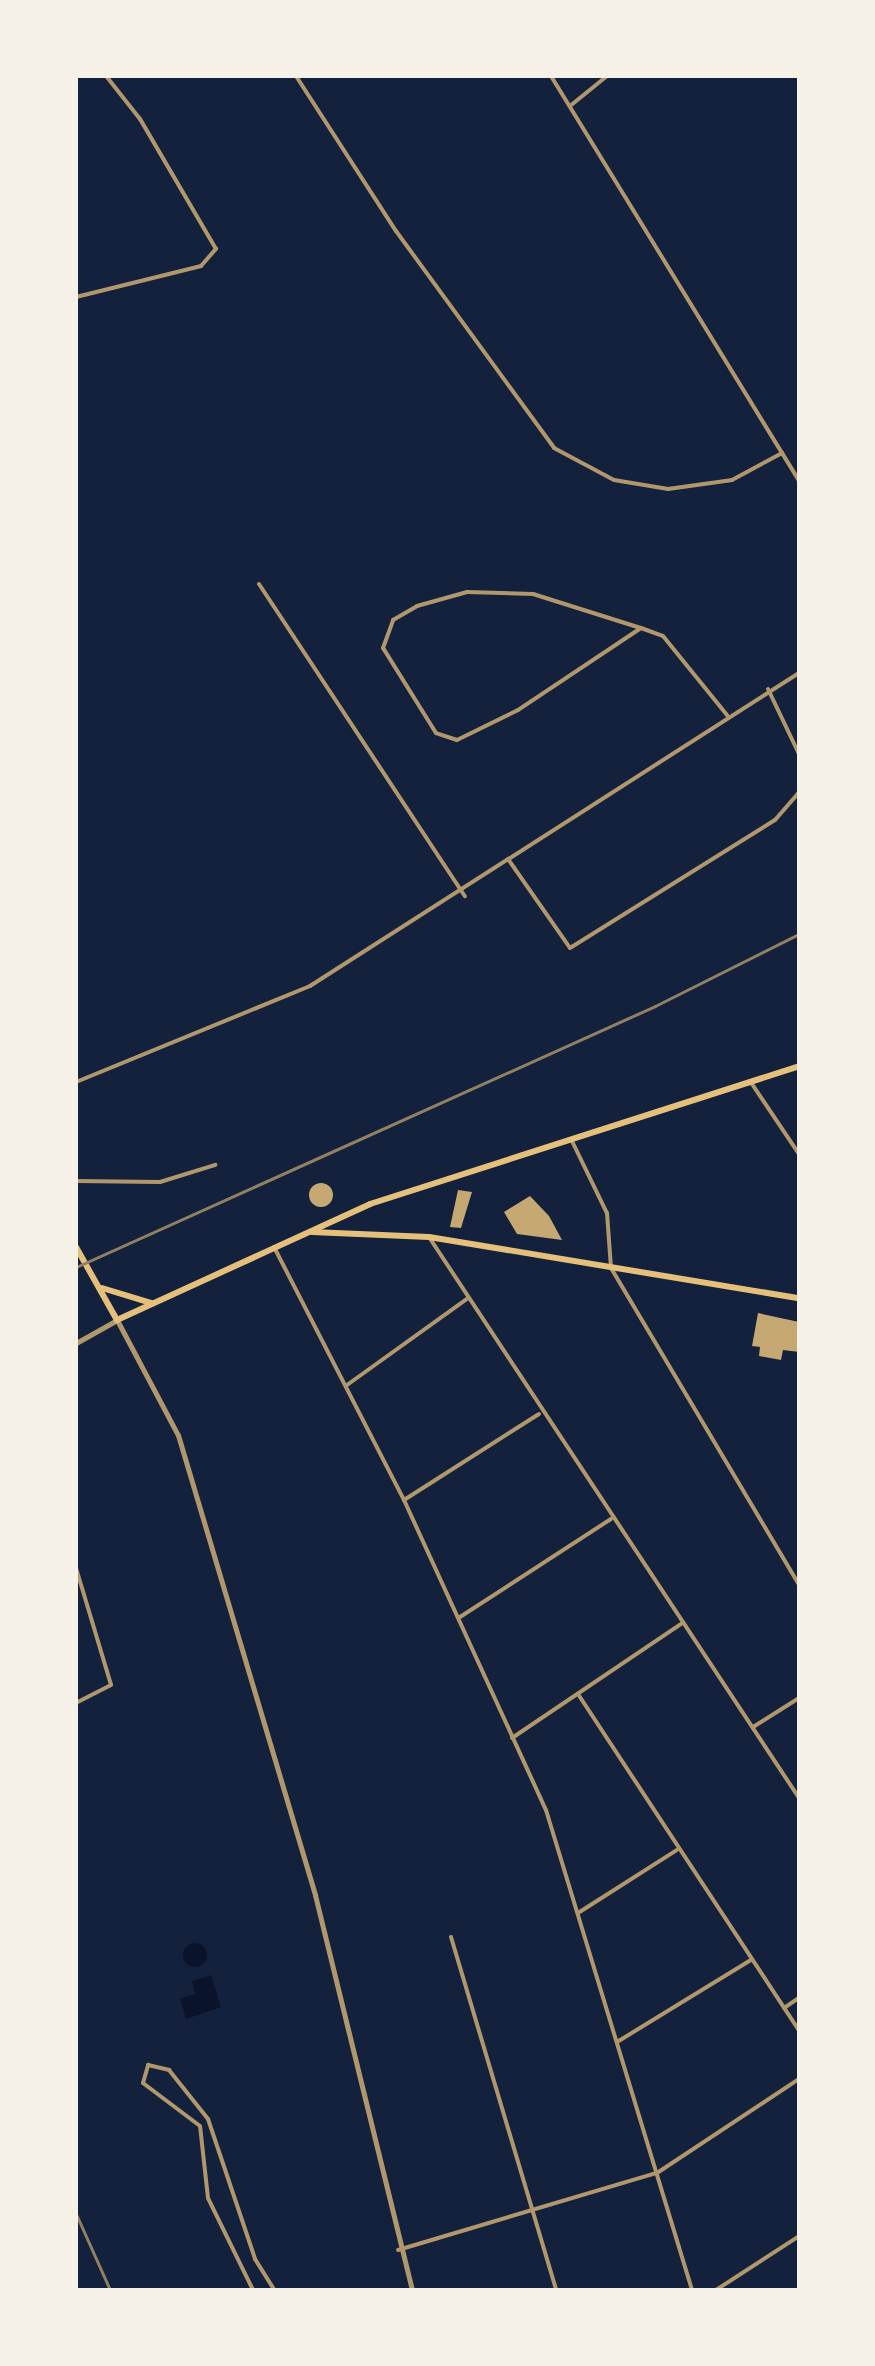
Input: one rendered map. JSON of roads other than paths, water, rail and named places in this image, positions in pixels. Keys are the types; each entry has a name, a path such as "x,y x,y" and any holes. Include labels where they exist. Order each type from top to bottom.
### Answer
{"main road":[{"path":"77,1250 117,1320 307,1232 570,1136 799,1066"},
{"path":"307,1232 429,1237 799,1298"},
{"path":"98,1285 127,1301 155,1303"}],"street":[{"path":"76,297 201,266 215,253 140,119 106,76"},
{"path":"296,76 404,243 554,448 614,480 668,489 732,480 782,453"},
{"path":"551,76 799,480"},
{"path":"570,106 607,76"},
{"path":"259,584 465,896"},
{"path":"641,628 506,718 457,740 428,723 387,659 386,636 393,620 417,606 508,590 641,628 682,651 727,715"},
{"path":"76,1082 310,986 461,891 727,715 799,673"},
{"path":"768,689 799,754"},
{"path":"508,859 570,948 775,820 799,792"},
{"path":"750,1081 799,1154"},
{"path":"570,1136 607,1213 611,1268 799,1584"},
{"path":"76,1181 160,1182 215,1165"},
{"path":"429,1237 539,1414 799,1798"},
{"path":"274,1247 404,1500 546,1810 692,2290"},
{"path":"347,1385 468,1298"},
{"path":"76,1343 117,1320 178,1435 315,1895 398,2250 412,2290"},
{"path":"404,1500 539,1414"},
{"path":"460,1617 611,1519"},
{"path":"76,1568 110,1674 106,1692 76,1703"},
{"path":"76,1594 83,1592"},
{"path":"512,1738 681,1624"},
{"path":"578,1694 799,2031"},
{"path":"753,1727 799,1698"},
{"path":"578,1913 678,1849"},
{"path":"451,1937 556,2290"},
{"path":"617,2042 751,1960"},
{"path":"784,2008 799,1998"},
{"path":"253,2290 208,2198 200,2126 143,2083 148,2065 169,2070 208,2119 255,2259 274,2290"},
{"path":"398,2250 657,2173 799,2079"},
{"path":"716,2290 799,2236"}],"water":[{"path":"195,1943 203,1947 207,1955 203,1963 195,1967 187,1963 183,1955 187,1947"},
{"path":"211,1975 221,2007 186,2019 180,1999 195,1994 192,1981"}],"railway":[{"path":"76,1267 655,1006 799,934"},
{"path":"76,2214 110,2290"}]}
